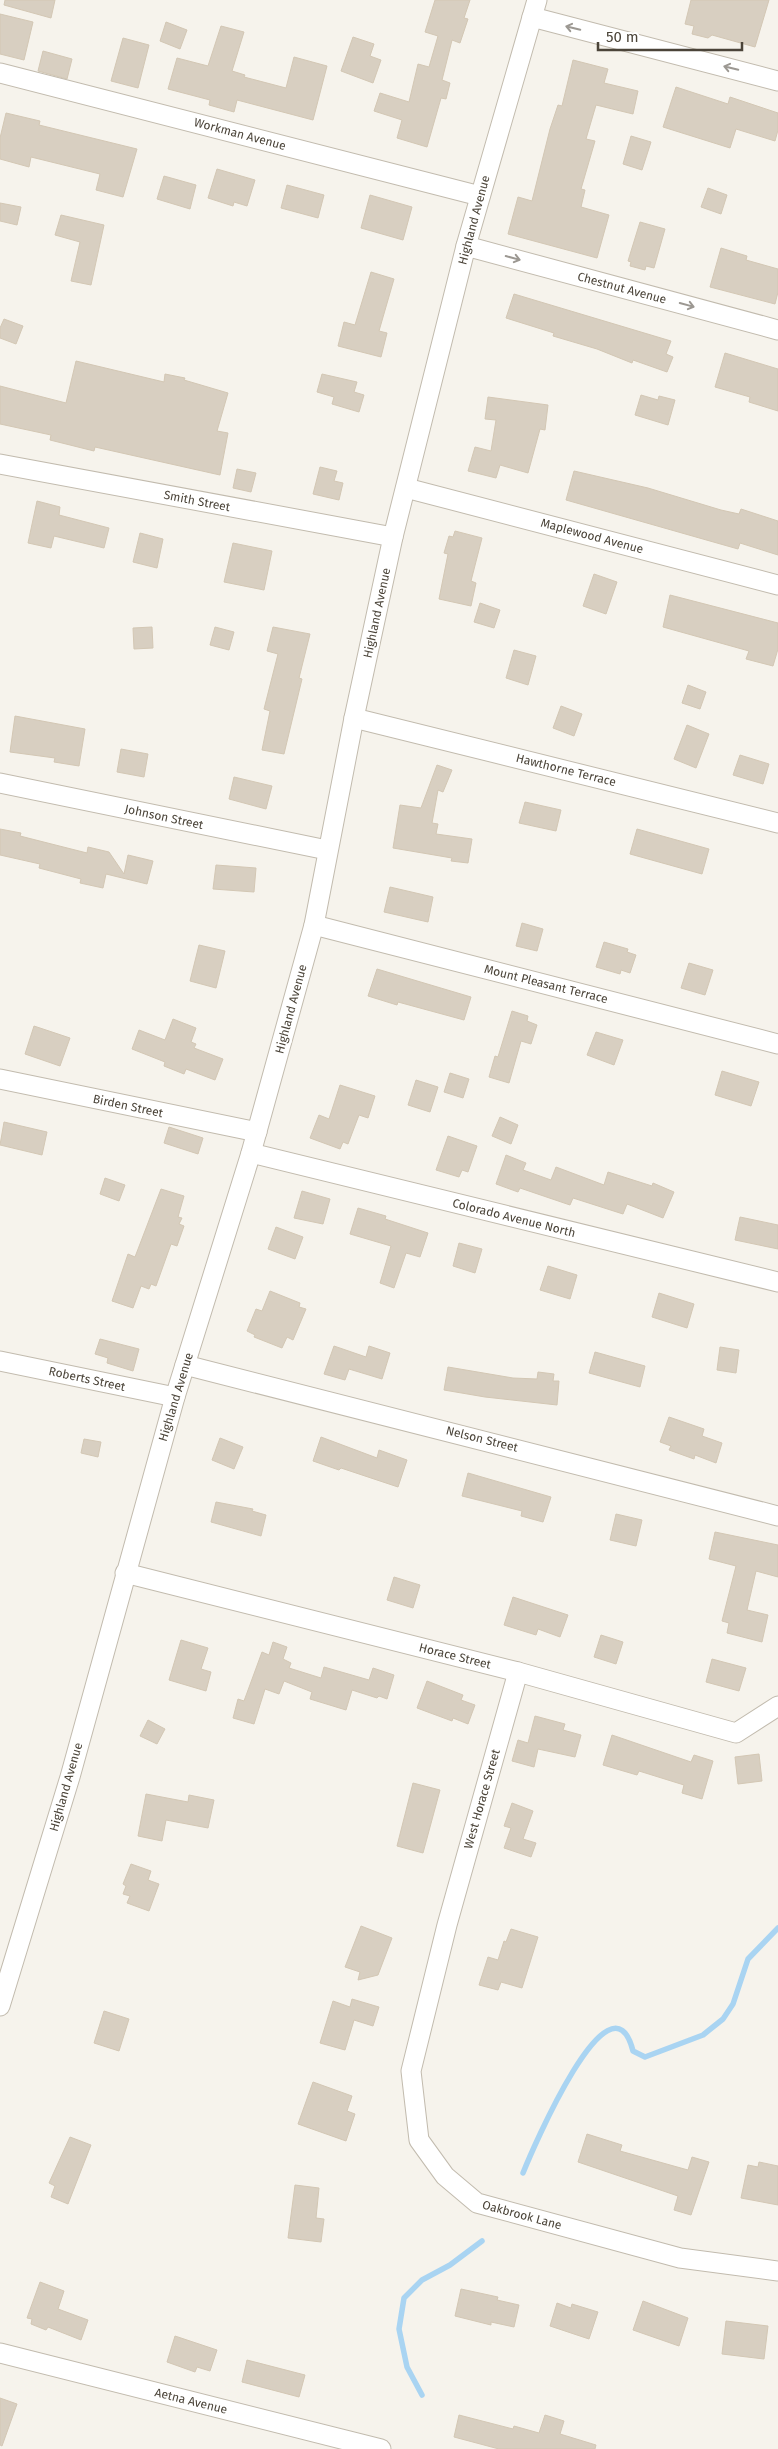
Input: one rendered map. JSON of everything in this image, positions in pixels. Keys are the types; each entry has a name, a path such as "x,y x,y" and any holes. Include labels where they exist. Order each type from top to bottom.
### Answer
{"street":[{"path":"534,8 778,81"},
{"name":"Highland Avenue","path":"0,2006 70,1777 175,1397 251,1153 314,924 354,718 393,537 466,246 534,8"},
{"name":"Workman Avenue","path":"0,73 480,196"},
{"name":"Chestnut Avenue","path":"466,246 778,330"},
{"name":"Smith Street","path":"0,464 393,537"},
{"name":"Maplewood Avenue","path":"406,488 778,584"},
{"name":"Hawthorne Terrace","path":"354,718 778,822"},
{"name":"Johnson Street","path":"0,783 328,850"},
{"name":"Mount Pleasant Terrace","path":"314,924 778,1044"},
{"name":"Birden Street","path":"0,1079 257,1132"},
{"name":"Colorado Avenue North","path":"251,1153 778,1282"},
{"name":"Roberts Street","path":"0,1361 175,1397"},
{"name":"Nelson Street","path":"185,1365 778,1516"},
{"name":"Horace Street","path":"125,1573 518,1672 736,1733 778,1706"},
{"name":"West Horace Street","path":"447,1925 518,1672"},
{"name":"Oakbrook Lane","path":"447,1925 411,2071 419,2140 445,2176 477,2203 680,2258 778,2271"},
{"name":"Aetna Avenue","path":"0,2353 315,2441 381,2449"}],"building":[{"path":"5,0 55,0 51,18 4,5"},
{"path":"435,0 470,0 464,18 468,19 460,43 452,40 442,80 450,83 446,99 441,98 427,147 397,138 402,120 374,111 380,93 409,102 418,64 429,67 438,36 425,32"},
{"path":"691,0 769,0 755,47 712,35 708,38 692,34 694,26 685,24"},
{"path":"0,14 33,22 24,60 0,54"},
{"path":"166,22 187,30 180,49 160,41"},
{"path":"221,26 244,32 232,71 245,75 244,77 286,88 294,57 327,66 313,120 237,100 234,112 209,105 210,100 168,89 177,58 208,66"},
{"path":"353,37 374,44 370,56 381,60 373,83 341,71"},
{"path":"123,38 149,45 138,88 111,81"},
{"path":"43,51 72,59 67,79 38,71"},
{"path":"573,60 608,69 604,83 638,91 633,114 596,105 586,139 595,141 581,189 585,190 581,207 609,215 597,258 508,234 518,197 532,201 550,129 558,105 562,106"},
{"path":"676,87 728,104 730,97 778,113 778,130 775,141 736,129 730,148 663,127"},
{"path":"6,113 40,121 39,125 137,149 123,197 96,190 100,174 31,157 29,167 0,159 0,138"},
{"path":"631,136 651,142 642,170 623,164"},
{"path":"217,169 255,180 247,206 234,202 233,206 208,198"},
{"path":"164,176 196,185 190,209 157,199"},
{"path":"287,185 324,195 318,218 281,208"},
{"path":"708,188 727,195 721,214 701,207"},
{"path":"370,195 412,207 403,240 361,228"},
{"path":"0,203 21,207 17,225 0,221"},
{"path":"61,215 104,225 91,285 71,281 80,242 55,235"},
{"path":"640,222 665,229 654,268 646,266 645,270 630,266 631,262 628,261"},
{"path":"721,248 747,256 746,260 778,269 778,292 775,304 710,287"},
{"path":"371,272 394,279 379,331 387,333 381,357 338,346 344,322 355,325"},
{"path":"514,294 671,341 666,354 673,357 667,372 633,360 632,363 597,349 553,336 554,333 506,318"},
{"path":"4,319 23,326 16,344 0,338 0,328"},
{"path":"725,353 778,369 778,411 749,402 750,397 715,387"},
{"path":"76,361 164,382 165,374 185,378 184,380 228,393 217,431 228,433 220,475 95,447 94,451 50,440 51,435 0,424 0,386 66,403"},
{"path":"322,374 357,382 354,392 364,395 359,412 332,404 334,397 317,392"},
{"path":"641,395 658,400 659,396 675,400 668,425 635,415"},
{"path":"488,397 548,405 545,430 540,429 528,473 500,465 496,478 468,471 475,447 491,451 496,420 485,419"},
{"path":"320,467 337,471 334,481 343,483 339,500 313,494"},
{"path":"237,469 256,473 251,492 233,488"},
{"path":"574,471 648,488 721,510 739,514 741,509 778,521 778,555 740,543 738,549 566,500"},
{"path":"37,501 60,507 59,515 109,528 104,548 54,536 51,548 28,543"},
{"path":"455,531 482,538 471,581 476,583 471,606 439,599 448,554 444,553 449,536 453,537"},
{"path":"140,533 163,539 157,568 133,562"},
{"path":"233,543 272,551 264,590 224,582"},
{"path":"594,574 617,582 606,614 583,606"},
{"path":"670,595 778,623 778,649 773,666 746,659 749,651 663,627"},
{"path":"480,603 500,610 494,628 474,622"},
{"path":"152,627 153,648 134,649 133,628"},
{"path":"215,627 234,632 229,650 210,645"},
{"path":"273,627 310,634 299,678 302,679 284,754 262,750 270,711 264,709 278,654 267,651"},
{"path":"514,650 536,656 528,685 506,678"},
{"path":"688,685 706,692 700,709 682,703"},
{"path":"561,706 582,714 574,736 553,728"},
{"path":"15,716 85,729 79,766 54,762 55,758 10,752"},
{"path":"687,725 709,734 696,768 674,759"},
{"path":"121,749 148,754 144,777 117,772"},
{"path":"740,755 769,764 763,784 733,775"},
{"path":"437,765 452,770 443,792 438,790 432,823 438,824 436,834 472,839 468,863 451,861 452,858 393,848 400,805 421,808"},
{"path":"234,777 272,786 266,809 229,799"},
{"path":"525,802 561,810 556,831 519,823"},
{"path":"0,829 21,833 20,836 87,853 88,847 109,852 124,874 128,855 153,861 147,884 106,874 103,888 80,883 81,879 39,868 40,864 0,855"},
{"path":"637,829 709,849 702,874 630,854"},
{"path":"216,865 256,868 254,892 213,889"},
{"path":"390,887 433,897 428,922 384,912"},
{"path":"522,923 543,929 537,951 516,946"},
{"path":"604,942 628,949 627,952 636,955 630,973 621,970 620,974 596,967"},
{"path":"199,945 225,951 216,988 190,981"},
{"path":"689,963 713,970 705,995 681,988"},
{"path":"377,969 471,997 464,1020 398,1002 397,1005 368,996"},
{"path":"512,1011 528,1016 527,1021 537,1025 531,1044 521,1041 509,1083 489,1077 495,1056 498,1057"},
{"path":"173,1019 196,1028 191,1042 196,1044 194,1048 223,1059 215,1080 186,1069 184,1074 164,1066 165,1062 132,1049 139,1030 165,1040"},
{"path":"34,1026 70,1038 60,1066 25,1054"},
{"path":"596,1032 623,1040 614,1065 587,1055"},
{"path":"722,1071 759,1082 751,1106 715,1095"},
{"path":"450,1073 469,1079 463,1098 444,1092"},
{"path":"416,1080 438,1087 430,1112 408,1105"},
{"path":"340,1085 375,1096 368,1118 359,1115 348,1144 343,1142 340,1149 310,1138 319,1115 329,1119"},
{"path":"500,1117 518,1125 511,1144 492,1136"},
{"path":"4,1122 47,1132 42,1155 0,1145"},
{"path":"169,1127 203,1138 198,1154 164,1143"},
{"path":"448,1136 477,1146 468,1172 462,1170 459,1177 436,1170"},
{"path":"506,1155 526,1163 523,1170 551,1180 556,1167 604,1185 608,1172 652,1186 653,1183 674,1192 663,1218 627,1204 623,1214 573,1198 570,1205 520,1188 518,1192 496,1184"},
{"path":"105,1178 125,1185 119,1201 100,1194"},
{"path":"161,1189 184,1196 178,1217 182,1218 179,1224 184,1226 177,1246 171,1244 156,1286 151,1284 149,1289 141,1286 133,1308 112,1301 128,1254 135,1257"},
{"path":"302,1191 330,1199 323,1224 294,1218"},
{"path":"358,1208 386,1216 385,1219 428,1233 420,1257 406,1253 394,1288 380,1283 391,1246 350,1234"},
{"path":"740,1217 778,1225 778,1249 735,1240"},
{"path":"276,1227 303,1237 295,1259 268,1249"},
{"path":"459,1243 482,1249 475,1273 453,1266"},
{"path":"548,1266 577,1275 570,1299 540,1290"},
{"path":"270,1291 300,1303 299,1307 306,1309 293,1340 287,1337 282,1348 254,1337 255,1335 247,1331 256,1309 262,1311"},
{"path":"659,1293 694,1304 687,1328 652,1317"},
{"path":"100,1339 139,1349 133,1371 107,1363 108,1358 95,1354"},
{"path":"334,1346 366,1357 369,1346 390,1353 382,1379 349,1369 345,1380 324,1374"},
{"path":"720,1347 739,1350 736,1373 717,1370"},
{"path":"595,1352 645,1366 640,1387 589,1373"},
{"path":"448,1367 513,1378 537,1379 538,1372 554,1374 553,1381 559,1381 557,1405 485,1397 444,1390"},
{"path":"669,1417 704,1429 702,1436 722,1443 716,1463 695,1455 694,1459 669,1450 671,1446 660,1442"},
{"path":"321,1437 377,1458 379,1450 407,1460 398,1487 313,1461"},
{"path":"220,1438 243,1447 234,1469 212,1460"},
{"path":"84,1439 101,1442 98,1457 81,1453"},
{"path":"468,1473 551,1497 543,1522 521,1516 522,1511 462,1496"},
{"path":"216,1502 253,1509 252,1511 266,1515 261,1536 211,1522"},
{"path":"616,1514 642,1520 636,1546 610,1540"},
{"path":"715,1532 778,1545 778,1577 756,1571 747,1610 768,1615 762,1642 727,1633 729,1623 722,1621 736,1566 709,1559"},
{"path":"394,1577 420,1585 413,1608 387,1600"},
{"path":"513,1597 568,1615 560,1637 538,1629 536,1635 504,1625"},
{"path":"601,1635 623,1642 616,1664 594,1657"},
{"path":"181,1640 208,1648 201,1669 211,1672 206,1691 169,1680"},
{"path":"273,1642 287,1647 283,1659 291,1663 289,1668 321,1678 324,1667 369,1680 373,1668 394,1675 387,1699 379,1696 377,1698 352,1690 346,1710 310,1699 312,1692 284,1681 279,1694 265,1689 254,1724 233,1718 238,1699 244,1701 262,1652 269,1655"},
{"path":"712,1659 746,1668 739,1691 706,1682"},
{"path":"427,1681 463,1695 461,1700 475,1705 468,1724 453,1718 452,1721 417,1708"},
{"path":"535,1716 565,1724 563,1730 581,1735 575,1757 538,1749 534,1767 512,1761 518,1740 528,1743"},
{"path":"148,1720 165,1729 157,1744 140,1736"},
{"path":"612,1735 691,1762 694,1755 713,1761 702,1799 682,1793 684,1785 639,1771 637,1775 603,1765"},
{"path":"759,1754 762,1781 738,1784 735,1757"},
{"path":"413,1783 440,1790 423,1853 397,1846"},
{"path":"146,1794 188,1802 189,1795 214,1800 208,1828 166,1820 162,1841 138,1836"},
{"path":"512,1803 533,1811 523,1839 536,1843 531,1857 504,1848 511,1828 504,1826"},
{"path":"131,1864 151,1871 148,1880 159,1884 149,1911 127,1903 130,1896 123,1894 126,1886 123,1884"},
{"path":"361,1926 392,1938 378,1975 358,1980 360,1972 345,1967"},
{"path":"511,1929 538,1937 522,1988 501,1982 498,1990 479,1985 488,1957 498,1960 504,1941 506,1942"},
{"path":"352,1999 379,2007 373,2026 354,2020 345,2050 320,2043 333,2001 350,2007"},
{"path":"104,2011 129,2019 119,2051 94,2043"},
{"path":"313,2082 352,2096 347,2111 355,2114 346,2141 298,2124"},
{"path":"587,2134 622,2145 620,2151 688,2170 692,2157 709,2162 691,2215 674,2210 678,2196 578,2162"},
{"path":"70,2137 91,2145 68,2204 51,2197 55,2186 49,2183"},
{"path":"759,2162 778,2166 778,2205 741,2198 748,2165 758,2167"},
{"path":"295,2185 319,2188 316,2218 324,2219 321,2242 288,2238"},
{"path":"40,2282 64,2291 58,2309 88,2320 81,2340 48,2327 46,2330 31,2324 32,2319 27,2318"},
{"path":"461,2289 498,2297 497,2300 519,2305 514,2327 491,2322 491,2325 455,2316"},
{"path":"643,2301 688,2318 679,2346 633,2330"},
{"path":"557,2303 571,2308 572,2304 598,2312 589,2339 550,2326"},
{"path":"726,2321 768,2326 764,2359 722,2354"},
{"path":"175,2336 217,2350 210,2371 197,2367 195,2372 167,2362"},
{"path":"247,2360 305,2375 299,2397 242,2382"},
{"path":"0,2398 17,2404 2,2446 0,2445"},
{"path":"459,2415 513,2429 514,2426 539,2433 545,2415 564,2421 560,2434 596,2445 595,2449 499,2449 454,2437"}],"waterway":[{"path":"523,2173 540,2133 556,2103 573,2072 591,2046 608,2031 622,2030 633,2051 645,2057 703,2035 723,2019 733,2004 748,1959 778,1928"},
{"path":"422,2395 407,2367 399,2329 404,2298 422,2280 450,2265 482,2241"}]}
